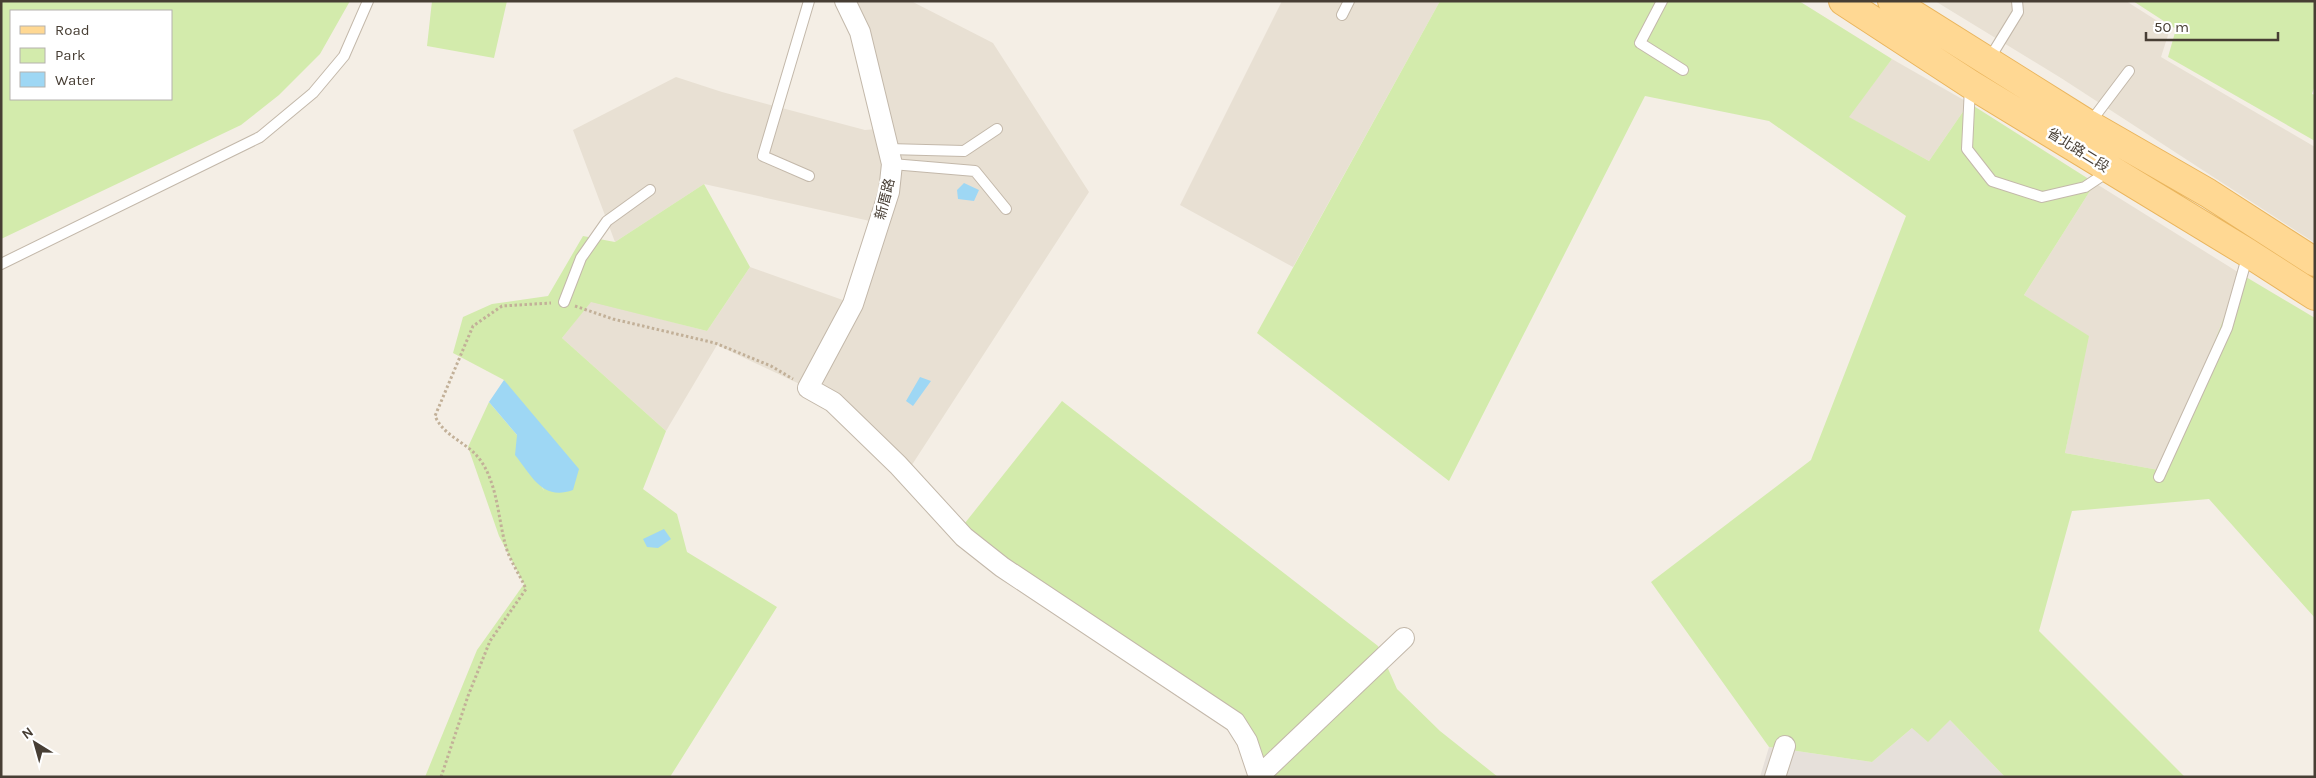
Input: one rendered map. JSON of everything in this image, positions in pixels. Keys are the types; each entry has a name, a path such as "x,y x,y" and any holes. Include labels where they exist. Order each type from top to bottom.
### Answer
{"main road":[{"name":"省北路二段","path":"1843,1 1970,84 2248,253 2315,296"},
{"name":"省北路二段","path":"1892,1 2088,124 2208,193 2315,262"}],"street":[{"name":"新厝路","path":"808,388 854,304 889,192 890,156 860,32 845,1"},
{"path":"808,388 833,402 898,464 964,536 1002,567 1235,722 1248,741 1259,776 1404,638"},
{"path":"1775,777 1784,746"}],"lane":[{"path":"1,264 260,137 312,92 344,56 368,1"},
{"path":"809,1 763,156 809,176"},
{"path":"1342,15 1349,1"},
{"path":"1662,1 1640,43 1683,70"},
{"path":"1988,62 2018,12 2017,1"},
{"path":"2088,124 2129,71"},
{"path":"1970,84 1967,149 1992,181 2042,197 2085,187 2110,170"},
{"path":"890,156 964,151 998,129"},
{"path":"890,156 975,172 1006,209"},
{"path":"564,302 581,258 607,221 650,190"},
{"path":"2159,477 2227,328 2248,253"}],"path":[{"path":"441,777 468,696 490,641 526,589 507,549 492,482 481,461 469,448 440,428 435,416 473,326 502,306 564,302 613,319 715,343 772,366 808,388"}],"shaded area":[{"path":"853,1 911,1 993,43 1089,192 906,474 808,388 717,345 666,431 562,338 591,301 707,331 750,267 854,304 879,223 704,184 615,242 573,130 676,77 722,92 865,130 889,128"},
{"path":"1282,1 1440,1 1293,267 1180,205"},
{"path":"1935,1 2126,1 2170,29 2161,57 2315,147 2315,243 2061,78"},
{"path":"1892,59 1969,103 1929,161 1848,117"},
{"path":"2095,183 2241,274 2164,471 2065,453 2088,336 2024,295"},
{"path":"1950,720 2005,777 1760,777 1769,747 1872,762 1912,728"}],"green space":[{"path":"1,1 350,1 320,54 279,95 241,125 1,239"},
{"path":"432,1 507,1 494,58 427,46"},
{"path":"1440,1 1799,1 1892,59 1849,117 1929,161 1969,103 2095,183 2024,295 2089,336 2065,453 2164,471 2241,274 2315,318 2315,618 2209,499 2072,511 2039,631 2185,777 2005,777 1950,720 1928,742 1912,728 1872,762 1769,747 1651,582 1811,460 1906,216 1769,121 1645,96 1449,481 1257,333"},
{"path":"2133,1 2315,1 2315,85 2312,94 2315,95 2315,141 2168,57 2176,29"},
{"path":"704,184 750,267 707,331 591,302 562,338 666,431 643,489 677,514 687,552 777,607 670,777 425,777 477,650 524,584 499,536 468,447 489,402 517,435 544,491 504,380 453,353 463,317 492,304 548,296 583,236 615,242"},
{"path":"1062,401 1378,646 1397,689 1440,731 1498,777 1262,777 1242,730 961,528"}],"water":[{"path":"964,183 979,190 974,201 958,199 957,190"},
{"path":"920,377 931,381 913,406 906,401"},
{"path":"504,380 579,469 573,490 562,493 546,489 533,478 515,455 517,435 489,402"},
{"path":"664,529 671,539 658,548 647,547 643,539"}]}
